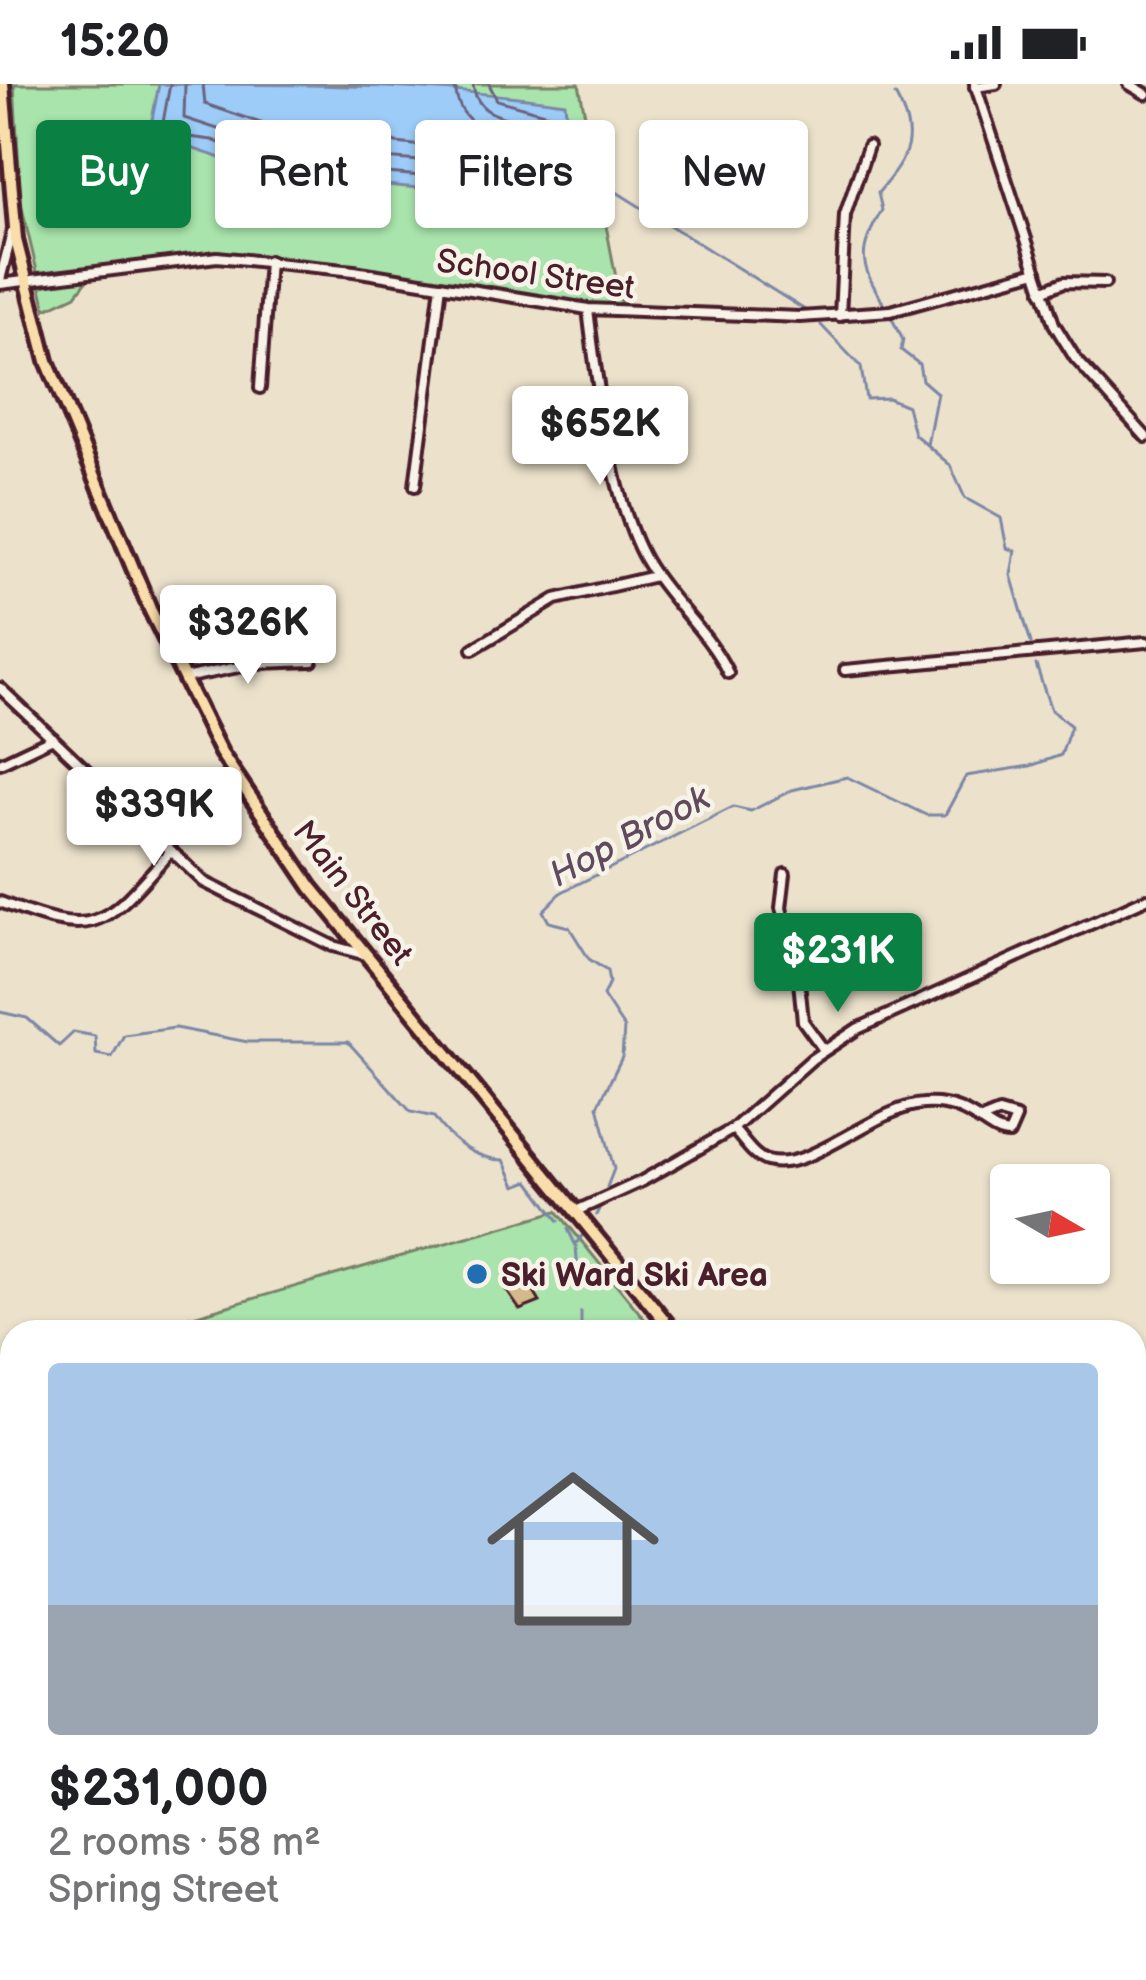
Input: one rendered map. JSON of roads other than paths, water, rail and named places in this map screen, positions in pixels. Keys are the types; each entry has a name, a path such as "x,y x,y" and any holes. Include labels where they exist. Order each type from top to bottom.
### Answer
{"main road":[{"name":"Main Street","path":"3,84 2,120 14,219 47,361 182,678 241,787 368,955 664,1320"}],"street":[{"path":"997,84 975,86 1042,292 1075,358 1146,437"},
{"path":"1129,84 1146,94"},
{"path":"840,316 844,215 868,146"},
{"path":"0,282 14,219"},
{"name":"School Street","path":"0,282 202,258 269,261 588,309 840,316 918,305 1037,271"},
{"path":"260,388 269,261"},
{"path":"1042,292 1064,282 1105,283"},
{"path":"415,487 441,285"},
{"path":"588,309 595,367 631,528 655,576 718,650 728,673"},
{"path":"473,649 565,596 655,576"},
{"path":"845,670 1146,642"},
{"path":"182,678 258,663 311,662"},
{"path":"0,688 169,853 214,889 333,946 368,955"},
{"path":"0,763 53,738"},
{"path":"0,902 70,927 103,920 169,853"},
{"path":"785,874 781,908 798,972 803,1022 824,1050"},
{"path":"576,1210 642,1181 734,1129 824,1050 857,1029 1146,899"},
{"path":"734,1129 757,1156 772,1163 800,1156 914,1105 948,1104 984,1119"}],"water":[{"path":"159,84 312,85 515,97 565,103 567,120 415,120 415,188 391,186 391,120 215,120 215,156 191,148 191,120 152,120"}],"waterway":[{"path":"885,306 864,258 868,237 882,210 878,193 907,147 907,123 895,95"},
{"name":"Hop Brook","path":"615,191 805,310"},
{"path":"891,317 903,340 901,350 919,364 922,380 937,393 927,445"},
{"name":"Hop Brook","path":"821,325 861,367 866,399 888,398 907,406 914,434 950,465 965,498 1001,518 1007,548 1015,551 1011,575 1031,643"},
{"name":"Hop Brook","path":"607,1187 614,1169 598,1106 622,1057 624,1028 603,996 609,983 607,971 589,959 569,927 549,922 543,911 562,892 733,807 751,811 792,790 847,777 926,815 945,815 966,776 1030,766 1061,755 1071,726 1051,710 1036,665"},
{"path":"0,1012 27,1018 59,1046 74,1032 95,1036 96,1054 112,1057 124,1035 175,1028 248,1042 348,1042 411,1112 434,1117 455,1141 474,1152 504,1160 516,1186 529,1181 559,1221"},
{"name":"Hop Brook","path":"596,1215 601,1205"},
{"path":"568,1229 575,1244"},
{"name":"Hop Brook","path":"579,1291 576,1244 584,1233"},
{"name":"Hop Brook","path":"581,1312 581,1320"}],"place":[{"name":"Ski Ward Ski Area","path":"477,1274"}]}
